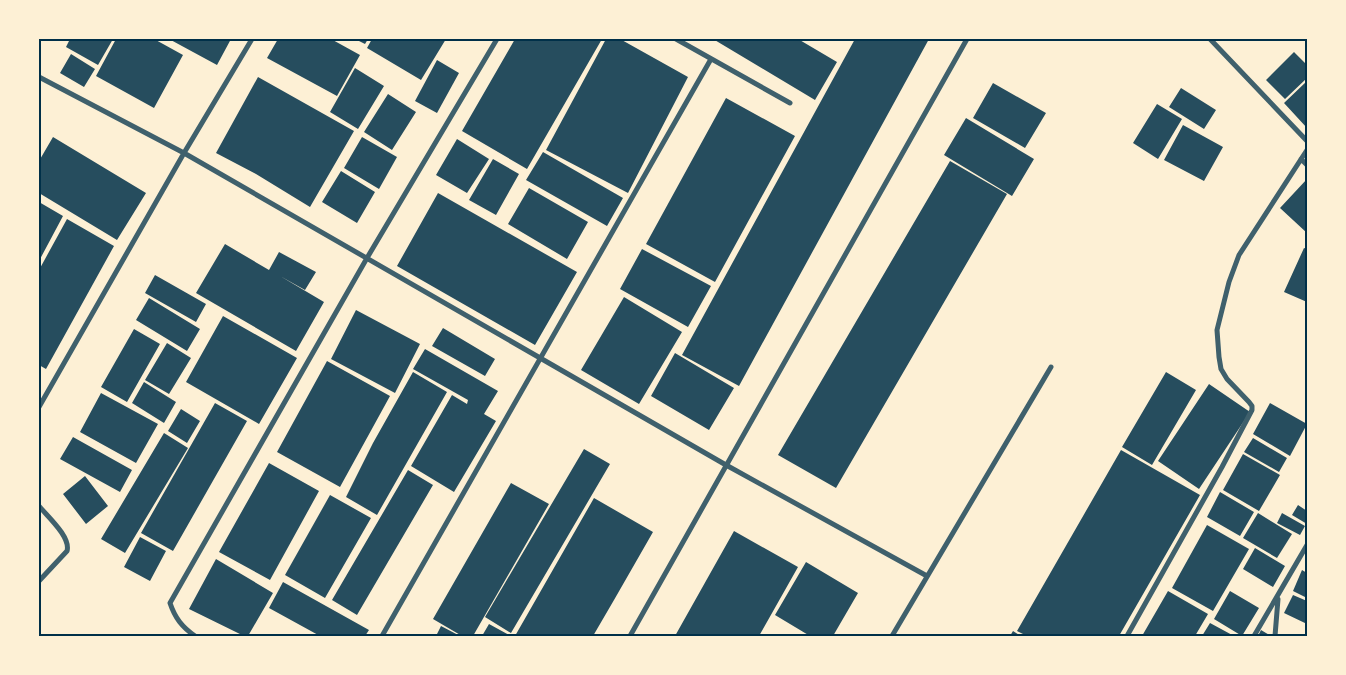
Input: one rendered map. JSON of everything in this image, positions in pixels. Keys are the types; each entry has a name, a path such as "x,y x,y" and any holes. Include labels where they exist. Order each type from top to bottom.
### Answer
{"street":[{"path":"39,407 184,153 252,39"},
{"path":"195,636 185,629 174,616 170,603 367,258 497,39"},
{"path":"676,39 790,103"},
{"path":"630,636 967,39"},
{"path":"1210,39 1307,141"},
{"path":"382,636 711,59"},
{"path":"39,77 184,153 726,465 927,576"},
{"path":"1127,636 1227,460 1252,410 1250,402 1227,379 1221,369 1217,330 1229,282 1239,255 1307,150"},
{"path":"1301,158 1307,165"},
{"path":"892,636 1051,367"},
{"path":"39,506 68,544 67,550 39,581"},
{"path":"1254,636 1307,545"},
{"path":"1275,636 1278,596"}],"building":[{"path":"70,39 113,39 98,65 66,47"},
{"path":"116,39 154,39 183,55 154,108 96,76"},
{"path":"169,39 231,39 217,65"},
{"path":"278,39 331,39 360,55 337,96 267,58"},
{"path":"355,39 368,39 365,44"},
{"path":"372,39 446,39 421,80 367,48"},
{"path":"515,39 602,39 527,169 462,131"},
{"path":"606,39 620,39 688,77 628,193 546,150"},
{"path":"713,39 798,39 837,62 815,100"},
{"path":"855,39 929,39 739,386 682,355"},
{"path":"1294,52 1307,65 1307,78 1285,99 1266,80"},
{"path":"71,54 95,69 84,87 60,73"},
{"path":"437,60 459,73 437,113 415,101"},
{"path":"355,68 384,86 358,129 330,112"},
{"path":"258,77 354,131 310,207 256,174 216,153"},
{"path":"1307,81 1307,128 1284,103"},
{"path":"993,83 1046,113 1025,148 973,118"},
{"path":"1181,88 1216,110 1204,129 1169,107"},
{"path":"388,94 416,112 392,150 364,132"},
{"path":"726,98 795,136 715,282 646,244"},
{"path":"1157,104 1182,119 1158,159 1133,143"},
{"path":"966,118 1034,159 1012,196 944,155"},
{"path":"1183,125 1223,147 1204,181 1164,160"},
{"path":"53,137 146,193 117,240 39,193 39,161"},
{"path":"362,137 397,157 379,189 344,168"},
{"path":"457,139 489,159 467,193 436,175"},
{"path":"543,152 623,198 607,226 526,180"},
{"path":"493,159 519,174 496,215 469,200"},
{"path":"950,161 1007,194 836,488 778,455"},
{"path":"341,171 375,192 357,223 322,202"},
{"path":"1307,179 1307,233 1280,208"},
{"path":"529,188 588,222 567,259 508,224"},
{"path":"438,193 577,272 535,345 397,266"},
{"path":"39,202 63,216 39,261"},
{"path":"67,219 114,246 46,369 39,365 39,270"},
{"path":"225,244 269,270 279,252 316,272 305,290 280,276 324,302 296,351 196,293"},
{"path":"1304,248 1307,249 1307,302 1284,292"},
{"path":"642,249 711,286 688,327 620,289"},
{"path":"155,275 206,304 196,322 145,293"},
{"path":"624,297 682,332 639,404 581,370"},
{"path":"149,298 200,329 187,351 136,320"},
{"path":"356,310 420,344 395,393 331,359"},
{"path":"223,316 297,358 259,424 186,382"},
{"path":"443,328 495,359 485,376 432,346"},
{"path":"134,329 160,344 127,402 101,387"},
{"path":"167,343 191,358 169,394 145,380"},
{"path":"425,349 498,391 484,414 496,421 454,492 411,466 452,395 467,404 468,400 413,369"},
{"path":"675,353 734,388 709,430 651,396"},
{"path":"327,361 390,396 340,487 277,452"},
{"path":"413,372 447,392 377,515 346,497 373,443"},
{"path":"1166,372 1196,390 1152,465 1122,447"},
{"path":"144,382 176,402 164,423 132,403"},
{"path":"1209,384 1250,412 1199,489 1158,461"},
{"path":"101,393 158,424 136,463 80,432"},
{"path":"215,403 247,421 173,551 141,533"},
{"path":"1270,403 1307,424 1290,456 1253,434"},
{"path":"181,409 200,421 187,443 168,431"},
{"path":"164,433 188,448 125,553 101,539"},
{"path":"73,437 132,470 120,492 60,459"},
{"path":"1253,438 1287,458 1279,472 1244,452"},
{"path":"584,449 610,464 511,633 485,617"},
{"path":"1121,450 1200,495 1119,636 1027,636 1017,631"},
{"path":"1243,454 1280,475 1259,511 1223,490"},
{"path":"269,463 319,491 270,580 219,552"},
{"path":"408,470 433,485 357,615 332,600"},
{"path":"85,476 108,506 86,524 63,494"},
{"path":"511,483 549,504 473,636 462,636 433,619"},
{"path":"1220,492 1254,512 1240,536 1207,517"},
{"path":"330,495 371,518 325,598 285,575"},
{"path":"594,498 653,532 593,636 515,636"},
{"path":"1298,505 1307,511 1307,524 1292,515"},
{"path":"1258,513 1292,534 1277,558 1243,538"},
{"path":"1282,513 1305,526 1300,535 1277,523"},
{"path":"1207,525 1249,549 1213,611 1172,588"},
{"path":"734,531 798,567 759,636 675,636"},
{"path":"140,537 166,551 150,581 124,567"},
{"path":"1255,548 1285,566 1273,587 1243,569"},
{"path":"216,559 273,593 248,636 244,636 189,609"},
{"path":"806,562 858,593 833,636 810,636 775,615"},
{"path":"1302,570 1307,573 1307,598 1293,591"},
{"path":"283,582 369,630 365,636 320,636 269,608"},
{"path":"1168,591 1208,614 1195,636 1142,636"},
{"path":"1230,591 1259,608 1242,636 1214,619"},
{"path":"1293,595 1307,601 1307,624 1284,613"},
{"path":"1210,623 1234,636 1202,636"},
{"path":"489,624 511,636 482,636"},
{"path":"441,626 460,636 436,636"},
{"path":"1261,630 1271,636 1258,636"},
{"path":"1013,631 1021,636 1010,636"}]}
